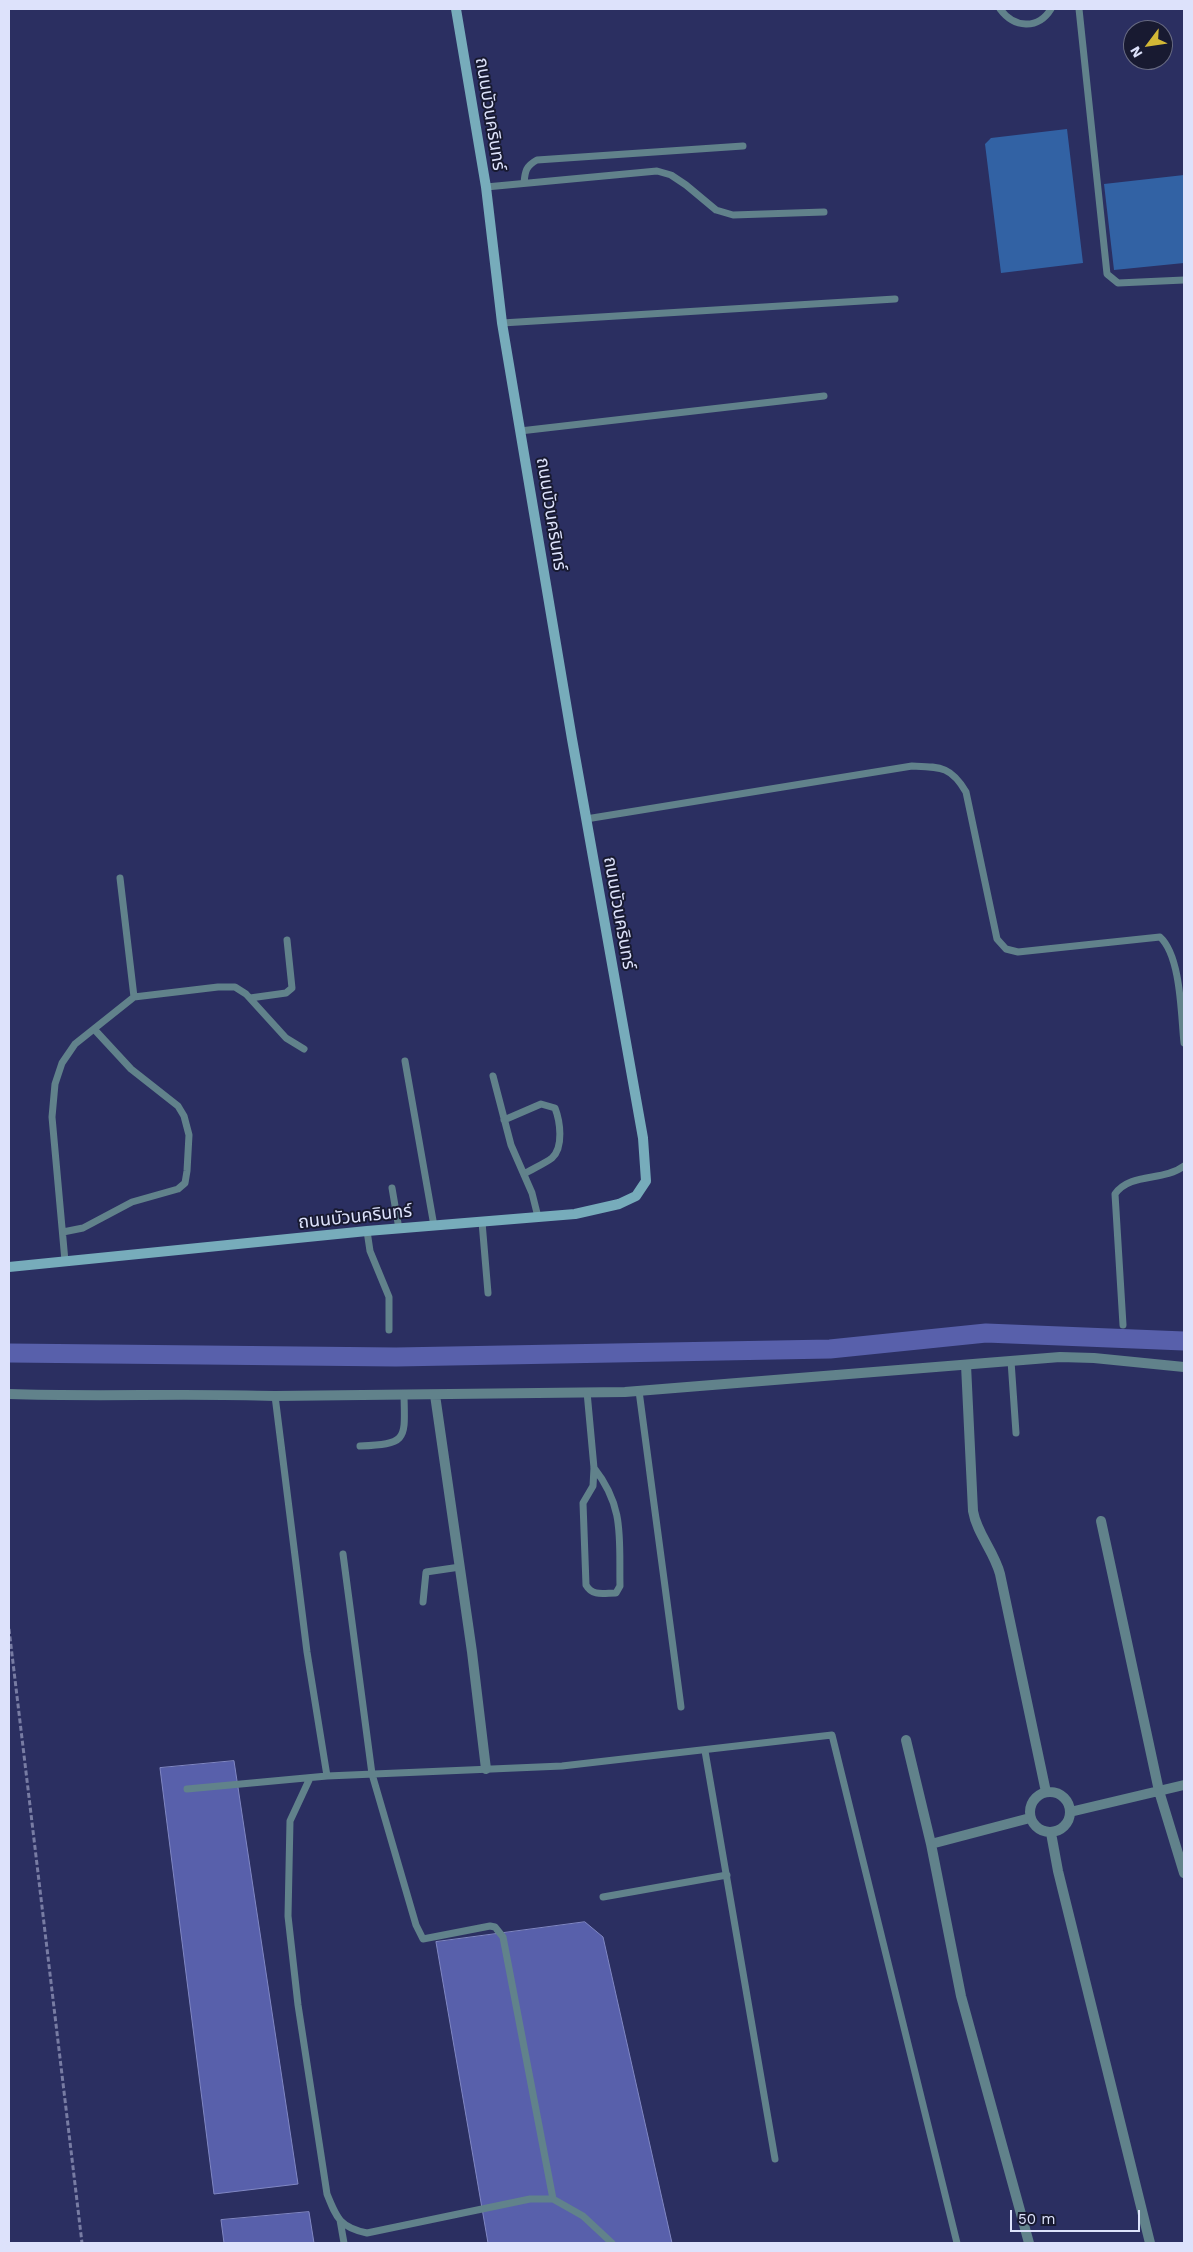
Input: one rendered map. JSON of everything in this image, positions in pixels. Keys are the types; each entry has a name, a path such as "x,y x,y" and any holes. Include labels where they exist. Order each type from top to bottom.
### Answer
{"street":[{"name":"ถนนบัวนครินทร์","path":"9,1267 367,1231 575,1214 618,1204 636,1196 646,1181 643,1138 586,819 502,323 486,187 456,9"},
{"path":"9,1394 70,1396 219,1394 275,1396 587,1392 639,1390 1060,1357 1094,1358 1184,1367"},
{"path":"966,1365 973,1511 976,1526 996,1559 1000,1574 1046,1792"},
{"path":"435,1394 486,1769"},
{"path":"1101,1521 1159,1791 1184,1873"},
{"path":"906,1740 931,1844 961,1996 1029,2243"},
{"path":"1070,1812 1184,1785"},
{"path":"1046,1792 1055,1793 1062,1797 1068,1804 1070,1812 1064,1826 1051,1833 1038,1829 1030,1818 1030,1809 1033,1802 1038,1796 1046,1792"},
{"path":"931,1844 1030,1818"},
{"path":"1051,1833 1058,1871 1150,2243"}],"lane":[{"path":"1000,9 1007,18 1018,24 1031,25 1042,20 1051,9"},
{"path":"1079,9 1107,274 1118,283 1184,280"},
{"path":"524,184 525,171 530,164 548,158 743,146"},
{"path":"486,187 657,171 671,175 686,184 716,210 732,215 824,212"},
{"path":"502,323 895,299"},
{"path":"520,431 824,396"},
{"path":"586,819 912,766 941,767 957,776 966,792 997,940 1006,949 1018,952 1160,937 1167,943 1173,958 1184,1043"},
{"path":"120,878 134,997"},
{"path":"250,998 286,993 292,988 287,940"},
{"path":"65,1261 52,1118 54,1084 62,1063 75,1044 134,997 218,987 234,987 250,998 286,1038 304,1049"},
{"path":"63,1232 91,1225 121,1206 178,1189 184,1183 187,1171 189,1135 184,1116 178,1106 131,1069 94,1029"},
{"path":"405,1061 434,1226"},
{"path":"493,1076 511,1144 524,1174 538,1217"},
{"path":"504,1120 541,1104 554,1108 558,1116 560,1140 557,1151 552,1158 524,1174"},
{"path":"1123,1325 1115,1194 1121,1185 1133,1180 1158,1177 1184,1166"},
{"path":"392,1188 399,1229"},
{"path":"482,1222 488,1293"},
{"path":"367,1231 370,1251 389,1297 389,1330"},
{"path":"1011,1361 1016,1433"},
{"path":"639,1390 681,1707"},
{"path":"587,1392 594,1468 593,1486 583,1503 586,1585 591,1592 596,1594 616,1593 620,1586 618,1514 607,1485 594,1468"},
{"path":"360,1446 390,1445 397,1441 404,1429 404,1395"},
{"path":"275,1396 307,1652 327,1776"},
{"path":"343,1554 372,1774 416,1925 423,1938 490,1926 495,1927 503,1937 552,2199"},
{"path":"422,1602 426,1572 460,1567"},
{"path":"187,1788 327,1776 562,1766 832,1735 957,2243"},
{"path":"705,1751 775,2159"},
{"path":"310,1778 290,1821 288,1916 298,2005 327,2194 335,2213 349,2229 367,2233 530,2199 552,2199 583,2216 612,2243"},
{"path":"603,1897 726,1875"},
{"path":"340,2220 344,2243"}],"path":[{"path":"9,1628 82,2243"}],"water":[{"path":"234,1761 298,2184 214,2194 160,1768"},
{"path":"585,1922 603,1937 672,2243 488,2243 436,1942"},
{"path":"309,2212 314,2243 224,2243 221,2220"}],"building":[{"path":"1067,129 1083,263 1001,273 985,144 991,138"},
{"path":"1184,175 1184,263 1114,270 1104,184"}],"waterway":[{"path":"9,1353 396,1357 830,1349 986,1333 1184,1341"}]}
